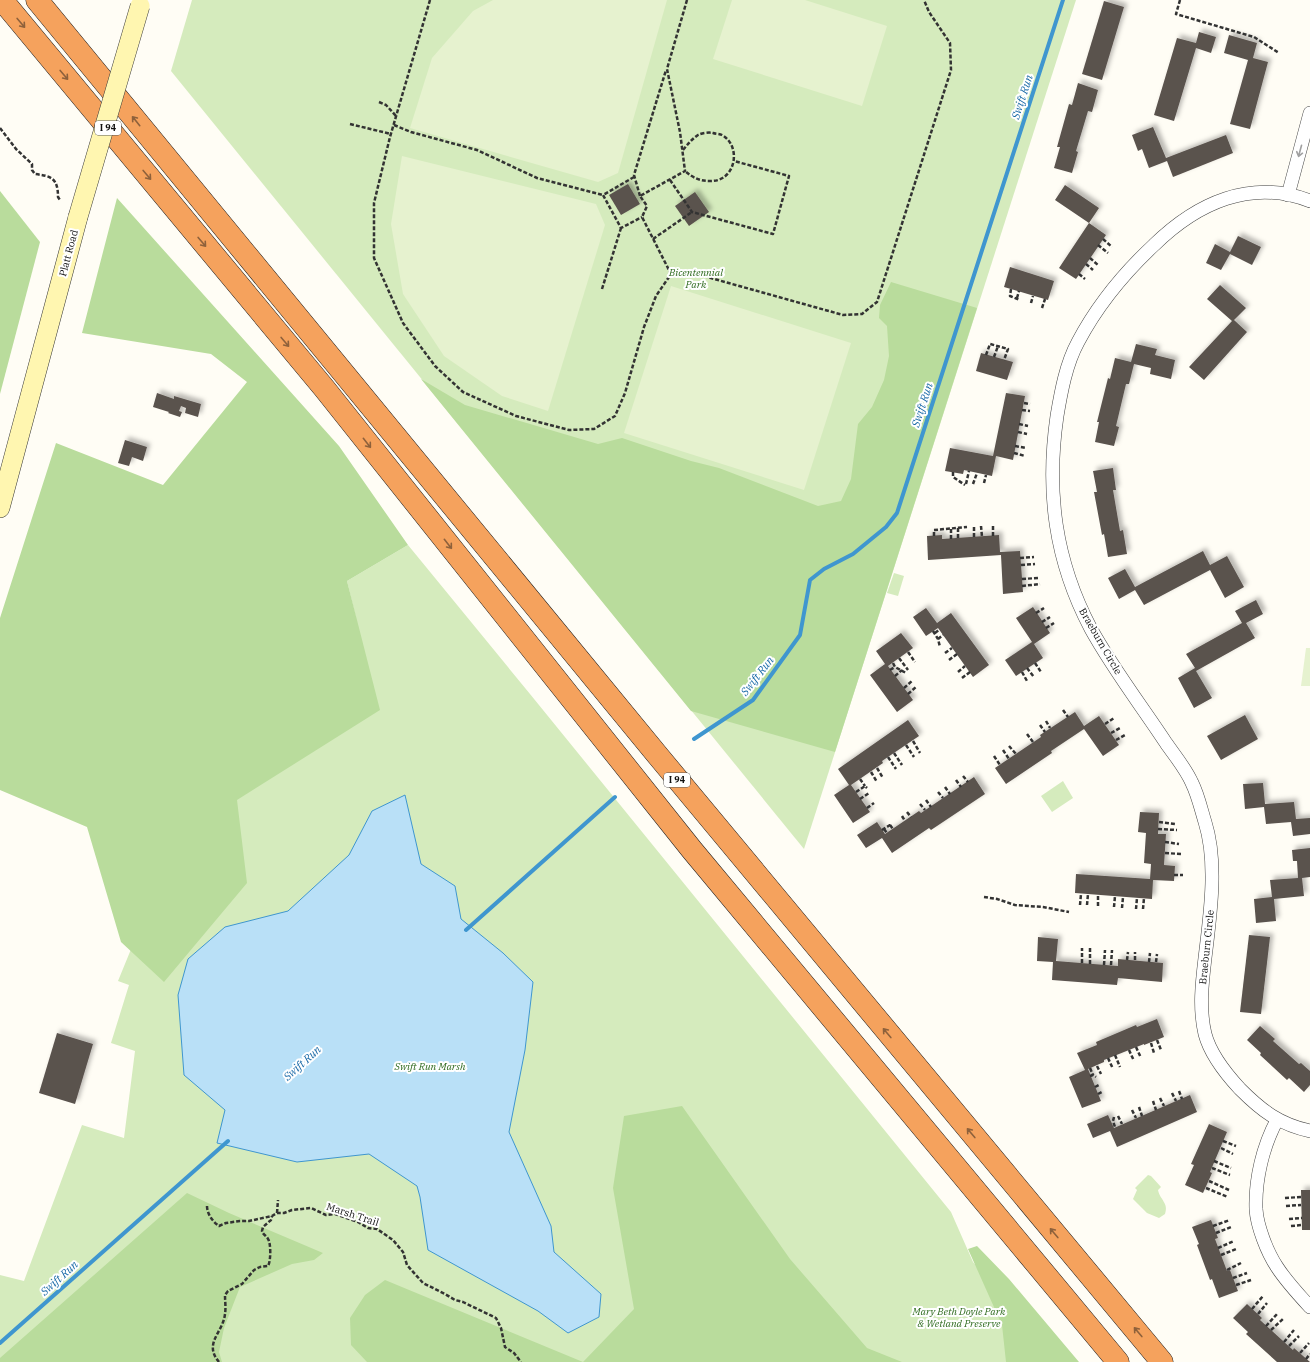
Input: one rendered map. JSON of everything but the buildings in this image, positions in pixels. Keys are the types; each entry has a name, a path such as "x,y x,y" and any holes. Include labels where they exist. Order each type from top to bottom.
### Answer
{"highway":[{"name":"I 94","path":"2,0 324,388 692,850 1118,1362"},
{"name":"I 94","path":"37,0 654,752 1162,1362"}],"main road":[{"name":"Platt Road","path":"0,508 78,217 141,3"}],"street":[{"path":"1288,195 1310,113"},
{"name":"Braeburn Circle","path":"1310,201 1288,195 1265,192 1237,194 1208,205 1161,238 1122,278 1097,312 1076,345 1061,388 1055,430 1052,470 1056,527 1071,587 1092,630 1110,660 1192,781 1207,827 1212,866 1210,912 1201,987 1202,1015 1205,1036 1229,1076 1261,1109 1277,1120 1310,1131"},
{"path":"1277,1120 1270,1133 1265,1148 1258,1180 1256,1210 1261,1231 1276,1266 1293,1289 1310,1307"}],"path":[{"path":"430,0 393,125 374,203 374,258 403,323 435,366 463,392 516,416 569,430 594,429 615,416 625,394 644,326 656,296 671,274"},
{"path":"602,289 621,228 642,217 647,206 640,196 634,175 687,0"},
{"path":"671,274 700,275 844,315 862,314 877,302 950,70 950,44 929,12 924,0"},
{"path":"1180,0 1176,14 1254,37 1279,53"},
{"path":"666,69 680,132 682,150 685,171 695,178 714,181 721,180 728,174 734,161 734,153 727,140 722,136 711,133 700,134 682,150"},
{"path":"379,102 386,105 396,116"},
{"path":"350,124 391,134"},
{"path":"393,125 411,132 477,150 537,178 603,195 634,178"},
{"path":"0,128 16,149 32,164 32,170 35,174 47,175 53,178 60,200"},
{"path":"670,180 692,212 773,234 789,176 734,161"},
{"path":"640,196 685,171"},
{"path":"603,195 621,228"},
{"path":"653,239 692,212"},
{"path":"642,217 671,274"},
{"path":"1103,239 1112,248"},
{"path":"1098,245 1108,253"},
{"path":"1090,258 1098,265"},
{"path":"1086,264 1093,270"},
{"path":"1079,274 1085,279"},
{"path":"1011,289 1010,296 1018,299 1019,291"},
{"path":"1031,304 1033,296"},
{"path":"1042,308 1045,299"},
{"path":"986,354 990,344 1008,349 1004,360"},
{"path":"994,357 998,346"},
{"path":"1024,403 1030,404"},
{"path":"1022,410 1030,411"},
{"path":"1019,424 1028,426"},
{"path":"1018,432 1027,434"},
{"path":"1015,446 1026,448"},
{"path":"1014,453 1025,456"},
{"path":"953,472 952,477 966,484 969,471"},
{"path":"973,484 977,473"},
{"path":"984,483 986,475"},
{"path":"981,526 982,536"},
{"path":"993,526 993,536"},
{"path":"934,536 934,530 967,527"},
{"path":"974,527 974,537"},
{"path":"950,539 951,528"},
{"path":"958,528 958,538"},
{"path":"1020,558 1034,557"},
{"path":"1021,566 1035,564"},
{"path":"1022,578 1038,578"},
{"path":"1022,586 1040,584"},
{"path":"1036,613 1044,608"},
{"path":"1042,622 1050,617"},
{"path":"1046,628 1054,623"},
{"path":"939,630 934,632 940,647"},
{"path":"938,639 943,635"},
{"path":"945,654 952,648"},
{"path":"908,652 915,662"},
{"path":"949,660 957,654"},
{"path":"893,663 895,667 907,672 899,658"},
{"path":"1035,663 1041,672"},
{"path":"958,672 965,666"},
{"path":"890,670 895,667"},
{"path":"1027,668 1034,677"},
{"path":"895,676 902,670"},
{"path":"962,678 970,672"},
{"path":"1022,672 1027,681"},
{"path":"904,688 912,681"},
{"path":"908,694 916,687"},
{"path":"1063,710 1068,716"},
{"path":"1105,724 1114,718"},
{"path":"1046,721 1050,728"},
{"path":"1040,725 1045,732"},
{"path":"1111,733 1120,728"},
{"path":"1026,734 1033,742"},
{"path":"1116,740 1125,735"},
{"path":"913,741 920,753"},
{"path":"906,745 914,757"},
{"path":"1009,746 1016,754"},
{"path":"1003,750 1009,759"},
{"path":"894,753 902,765"},
{"path":"994,756 1000,765"},
{"path":"888,757 896,769"},
{"path":"877,768 883,778"},
{"path":"871,772 877,782"},
{"path":"963,776 968,782"},
{"path":"856,792 866,787 860,779"},
{"path":"956,780 961,787"},
{"path":"945,787 950,794"},
{"path":"860,799 869,792"},
{"path":"938,792 943,798"},
{"path":"926,800 931,807"},
{"path":"867,808 874,803"},
{"path":"920,804 925,810"},
{"path":"907,812 911,817"},
{"path":"902,816 905,821"},
{"path":"1159,822 1175,824"},
{"path":"887,833 883,830 891,824 893,829"},
{"path":"1158,829 1176,830"},
{"path":"1165,842 1179,844"},
{"path":"1165,853 1182,854"},
{"path":"1174,875 1183,875"},
{"path":"1080,905 1081,894"},
{"path":"1087,905 1088,894"},
{"path":"1098,895 1098,906"},
{"path":"1114,896 1114,907"},
{"path":"984,897 997,899 1015,905 1043,907 1069,912"},
{"path":"1122,908 1123,897"},
{"path":"1136,908 1137,898"},
{"path":"1143,909 1144,898"},
{"path":"1082,948 1082,963"},
{"path":"1090,948 1090,964"},
{"path":"1104,965 1105,950"},
{"path":"1111,965 1112,950"},
{"path":"1127,960 1128,952"},
{"path":"1135,952 1135,960"},
{"path":"1149,962 1150,953"},
{"path":"1156,954 1156,962"},
{"path":"1157,1040 1161,1050"},
{"path":"1150,1043 1154,1052"},
{"path":"1136,1047 1141,1058"},
{"path":"1129,1050 1134,1061"},
{"path":"1115,1055 1120,1067"},
{"path":"1108,1058 1113,1069"},
{"path":"1097,1066 1101,1074"},
{"path":"1090,1068 1093,1076"},
{"path":"1095,1087 1100,1085"},
{"path":"1179,1091 1182,1099"},
{"path":"1098,1094 1102,1092"},
{"path":"1172,1094 1176,1101"},
{"path":"1160,1098 1164,1106"},
{"path":"1153,1101 1156,1110"},
{"path":"1138,1107 1142,1116"},
{"path":"1132,1110 1136,1118"},
{"path":"1118,1116 1122,1124"},
{"path":"1114,1117 1113,1122 1115,1127"},
{"path":"1223,1141 1236,1146"},
{"path":"1220,1148 1233,1154"},
{"path":"1214,1161 1231,1168"},
{"path":"1212,1168 1230,1175"},
{"path":"1209,1181 1229,1190"},
{"path":"1206,1188 1228,1197"},
{"path":"1285,1198 1301,1198"},
{"path":"277,1213 278,1200"},
{"path":"1286,1206 1301,1205"},
{"name":"Marsh Trail","path":"207,1206 207,1210 215,1224 219,1226 226,1223 240,1221 249,1222 272,1216 277,1213 311,1208 326,1215 335,1214 358,1222 368,1228 377,1229 393,1240 403,1252 407,1265 423,1284 496,1318 505,1347 514,1353 521,1362"},
{"path":"219,1362 212,1349 226,1313 225,1295 228,1291 242,1284 254,1270 260,1267 268,1266 270,1262 270,1243 269,1239 263,1234 262,1231 263,1227 272,1220 272,1216"},
{"path":"1289,1219 1302,1218"},
{"path":"1213,1226 1230,1220"},
{"path":"1291,1226 1302,1225"},
{"path":"1216,1233 1231,1228"},
{"path":"1218,1248 1234,1241"},
{"path":"1221,1255 1236,1249"},
{"path":"1227,1270 1241,1263"},
{"path":"1233,1278 1247,1273"},
{"path":"1236,1285 1251,1280"},
{"path":"1252,1309 1263,1296"},
{"path":"1258,1314 1268,1303"},
{"path":"1266,1326 1278,1313"},
{"path":"1271,1330 1283,1319"},
{"path":"1284,1342 1294,1330"},
{"path":"1289,1346 1299,1336"},
{"path":"1300,1353 1309,1343"},
{"path":"1306,1359 1310,1354"}],"green space":[{"name":"Bicentennial Park","path":"192,0 1076,0 804,849 171,71"},
{"path":"493,0 667,0 618,173 598,182 410,128 432,58 473,11"},
{"path":"732,0 805,0 887,26 862,106 713,59"},
{"path":"402,156 596,204 605,225 548,411 502,396 444,356 403,294 391,224"},
{"path":"0,191 40,242 0,394"},
{"path":"117,198 339,446 408,545 347,581 380,710 237,800 247,883 164,982 121,942 87,827 0,790 0,618 56,443 163,485 247,382 211,354 82,333"},
{"path":"891,282 977,308 835,752 691,711 421,379 465,405 598,444 622,438 691,461 719,468 818,506 841,501 851,479 858,424 872,407 884,380 889,356 887,326 879,318 880,305"},
{"path":"671,286 851,343 804,490 624,433"},
{"name":"Swift Run Marsh","path":"408,545 951,1212 973,1262 1058,1362 0,1362 0,1275 24,1281 82,1125 124,1138 135,1051 111,1043 129,985 118,981 218,737 356,618 347,581"},
{"path":"894,573 904,576 898,596 887,593"},
{"path":"1306,648 1310,648 1310,686 1301,686"},
{"path":"1063,781 1073,798 1052,812 1041,796"},
{"path":"682,1106 790,1259 867,1348 902,1362 583,1362 634,1309 613,1188 624,1116"},
{"path":"1148,1175 1151,1176 1161,1187 1158,1190 1165,1204 1166,1210 1165,1214 1159,1218 1147,1213 1133,1199 1137,1190 1135,1188"},
{"path":"187,1193 229,1213 323,1253 314,1260 292,1264 240,1287 224,1328 219,1352 222,1362 0,1362 0,1358"},
{"path":"977,1246 1009,1279 1079,1362 1006,1362 1002,1325 968,1249"},
{"path":"385,1280 583,1362 367,1362 351,1345 350,1318 365,1295"}],"water":[{"path":"405,795 421,864 455,886 461,919 503,953 533,982 525,1050 509,1132 551,1226 554,1252 601,1294 599,1317 568,1333 538,1311 428,1250 417,1186 369,1154 297,1162 217,1143 225,1110 184,1075 178,995 188,959 225,927 288,911 349,855 372,811"}],"waterway":[{"name":"Swift Run","path":"694,739 753,700 800,635 810,580 824,569 853,554 886,527 897,513 1063,0"},
{"name":"Swift Run","path":"466,930 615,797"},
{"name":"Swift Run","path":"0,1343 228,1141"}],"park label":[{"name":"Mary Beth Doyle Park & Wetland Preserve","path":"959,1316"}]}
